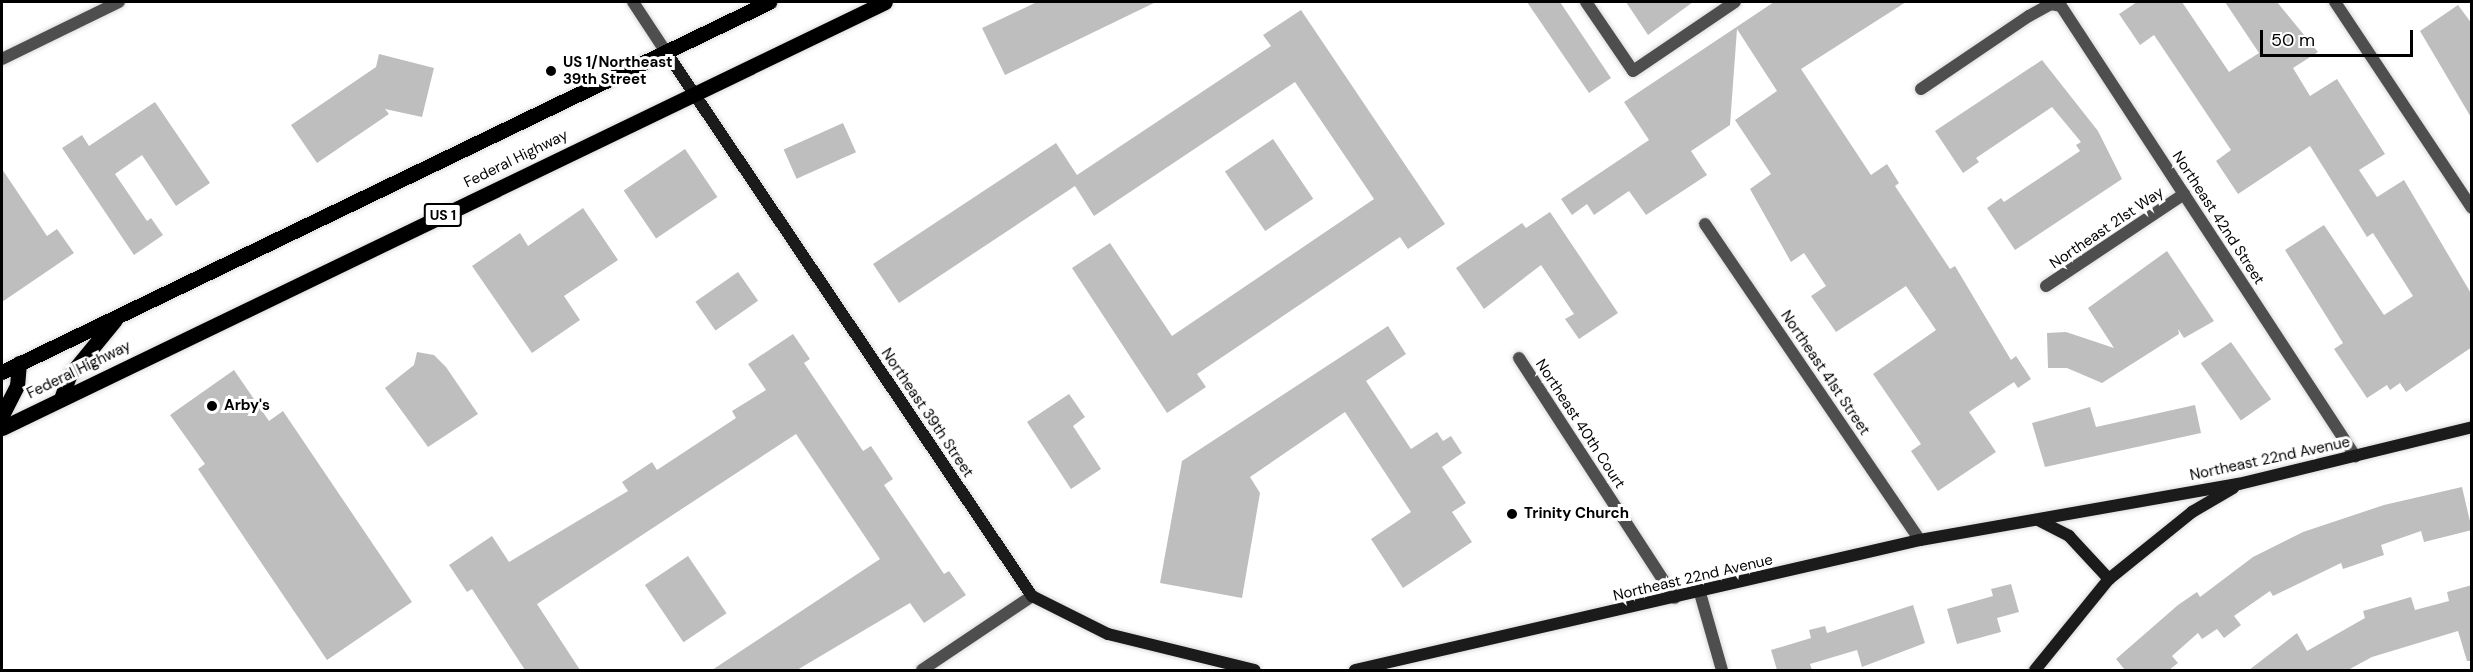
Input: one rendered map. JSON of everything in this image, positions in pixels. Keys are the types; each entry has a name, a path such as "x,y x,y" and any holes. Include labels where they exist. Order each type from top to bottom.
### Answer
{"main road":[{"name":"Federal Highway","path":"2,372 769,2"},
{"name":"Federal Highway","path":"2,428 885,2"},
{"path":"62,399 74,368 122,314"},
{"path":"2,415 17,386 19,363"}],"street":[{"path":"2,59 119,2"},
{"path":"633,2 666,52"},
{"path":"1586,2 1633,70 1735,2"},
{"path":"2335,2 2472,208"},
{"name":"Northeast 42nd Street","path":"1921,89 2050,4 2066,12 2355,456"},
{"name":"Northeast 39th Street","path":"666,52 1032,596 1108,634 1255,670"},
{"name":"Northeast 21st Way","path":"2046,286 2184,194"},
{"name":"Northeast 41st Street","path":"1705,224 1920,540"},
{"name":"Northeast 40th Court","path":"1519,358 1675,598"},
{"name":"Northeast 22nd Avenue","path":"1355,670 1700,593 1920,540 2240,484 2472,427"},
{"path":"2035,670 2109,579 2192,512 2240,484"},
{"path":"2038,520 2069,536 2109,579"},
{"path":"1700,593 1722,670"},
{"path":"922,670 1032,596"}],"building":[{"path":"1037,2 1156,2 1005,75 982,28"},
{"path":"1527,2 1560,2 1611,78 1589,93"},
{"path":"1626,2 1693,2 1648,35"},
{"path":"1774,2 1906,2 1801,69 1871,175 1887,164 1899,183 1895,186 1950,269 1955,266 2011,360 2016,356 2031,379 2018,388 2014,382 1969,412 1996,452 1938,491 1911,451 1921,444 1873,374 1936,330 1906,286 1836,332 1811,296 1826,286 1804,253 1791,262 1750,189 1771,174 1735,120 1777,91 1737,29 1730,125 1691,151 1707,175 1646,215 1629,191 1594,215 1587,204 1572,215 1561,199 1649,140 1624,102"},
{"path":"2137,2 2182,2 2229,72 2259,53 2225,2 2277,2 2318,52 2293,68 2310,96 2337,79 2385,154 2359,170 2377,197 2404,180 2472,295 2472,347 2406,392 2400,383 2390,390 2387,385 2367,398 2334,349 2343,343 2285,250 2324,225 2384,315 2413,296 2373,233 2367,237 2310,146 2238,194 2216,161 2231,150 2154,35 2140,45 2119,14"},
{"path":"2458,5 2472,24 2472,119 2420,31"},
{"path":"1301,10 1445,224 1408,249 1400,237 1197,374 1206,387 1167,413 1072,268 1110,243 1172,336 1374,199 1295,82 1094,216 1075,186 899,303 873,264 1056,143 1077,175 1271,46 1263,35"},
{"path":"379,54 434,68 422,117 385,109 389,114 317,163 291,125 376,67"},
{"path":"2042,60 2098,131 2122,179 2015,250 1987,208 2001,198 2004,202 2080,151 2076,145 2081,142 2052,107 1976,158 1979,162 1963,173 1935,131"},
{"path":"155,102 210,183 176,206 142,155 115,174 147,221 151,218 163,235 134,255 62,148 82,135 89,146"},
{"path":"843,123 856,152 797,179 784,149"},
{"path":"1273,139 1313,199 1265,231 1225,171"},
{"path":"685,149 717,197 656,238 624,190"},
{"path":"2,169 47,236 57,229 74,253 2,302"},
{"path":"583,208 618,260 564,296 580,320 532,353 472,266 520,233 528,246"},
{"path":"1550,212 1618,313 1579,339 1565,319 1574,314 1541,265 1484,309 1456,268 1522,223 1526,228"},
{"path":"2167,251 2214,321 2184,338 2178,329 2179,334 2102,383 2067,368 2048,368 2047,333 2066,332 2114,348 2088,308"},
{"path":"738,272 758,301 715,330 695,302"},
{"path":"1388,326 1406,354 1366,381 1411,449 1437,432 1443,441 1451,436 1462,453 1442,467 1466,503 1452,512 1472,542 1403,588 1371,539 1411,512 1345,412 1250,477 1260,493 1242,598 1160,583 1182,461"},
{"path":"793,334 810,359 804,363 863,451 871,446 893,479 884,485 944,574 949,571 966,595 924,623 910,603 797,670 712,670 880,559 796,434 537,604 580,670 525,670 472,589 467,592 449,565 492,536 509,562 628,491 622,482 652,462 657,470 736,418 732,411 766,390 748,364"},
{"path":"2231,342 2271,399 2241,421 2201,363"},
{"path":"417,352 434,355 446,367 478,414 428,447 385,388 414,365"},
{"path":"234,370 269,421 283,411 412,602 327,660 198,469 205,464 170,415"},
{"path":"1069,394 1085,417 1073,426 1101,469 1071,489 1027,422"},
{"path":"2195,405 2201,433 2045,467 2032,423 2090,407 2096,427"},
{"path":"2462,487 2472,530 2424,542 2421,531 2381,545 2384,555 2343,569 2341,563 2273,596 2270,591 2234,616 2241,625 2224,638 2217,629 2202,639 2198,633 2172,656 2178,663 2169,670 2125,670 2116,659 2178,605 2197,592 2200,597 2253,557 2303,532 2384,505"},
{"path":"688,556 727,613 683,642 645,585"},
{"path":"2011,584 2019,612 1997,618 2001,632 1957,644 1947,609 1993,596 1991,589"},
{"path":"2472,585 2472,661 2467,661 2458,631 2372,657 2348,670 2249,670 2297,633 2307,651 2365,618 2363,611 2411,597 2415,610 2449,601 2447,592"},
{"path":"1913,605 1925,643 1862,667 1857,650 1810,664 1812,670 1777,670 1771,650 1811,638 1809,630 1825,626 1827,633"}],"place":[{"name":"US 1/Northeast 39th Street","path":"551,71"},
{"name":"Arby's","path":"212,406"},
{"name":"Trinity Church","path":"1512,514"}]}
